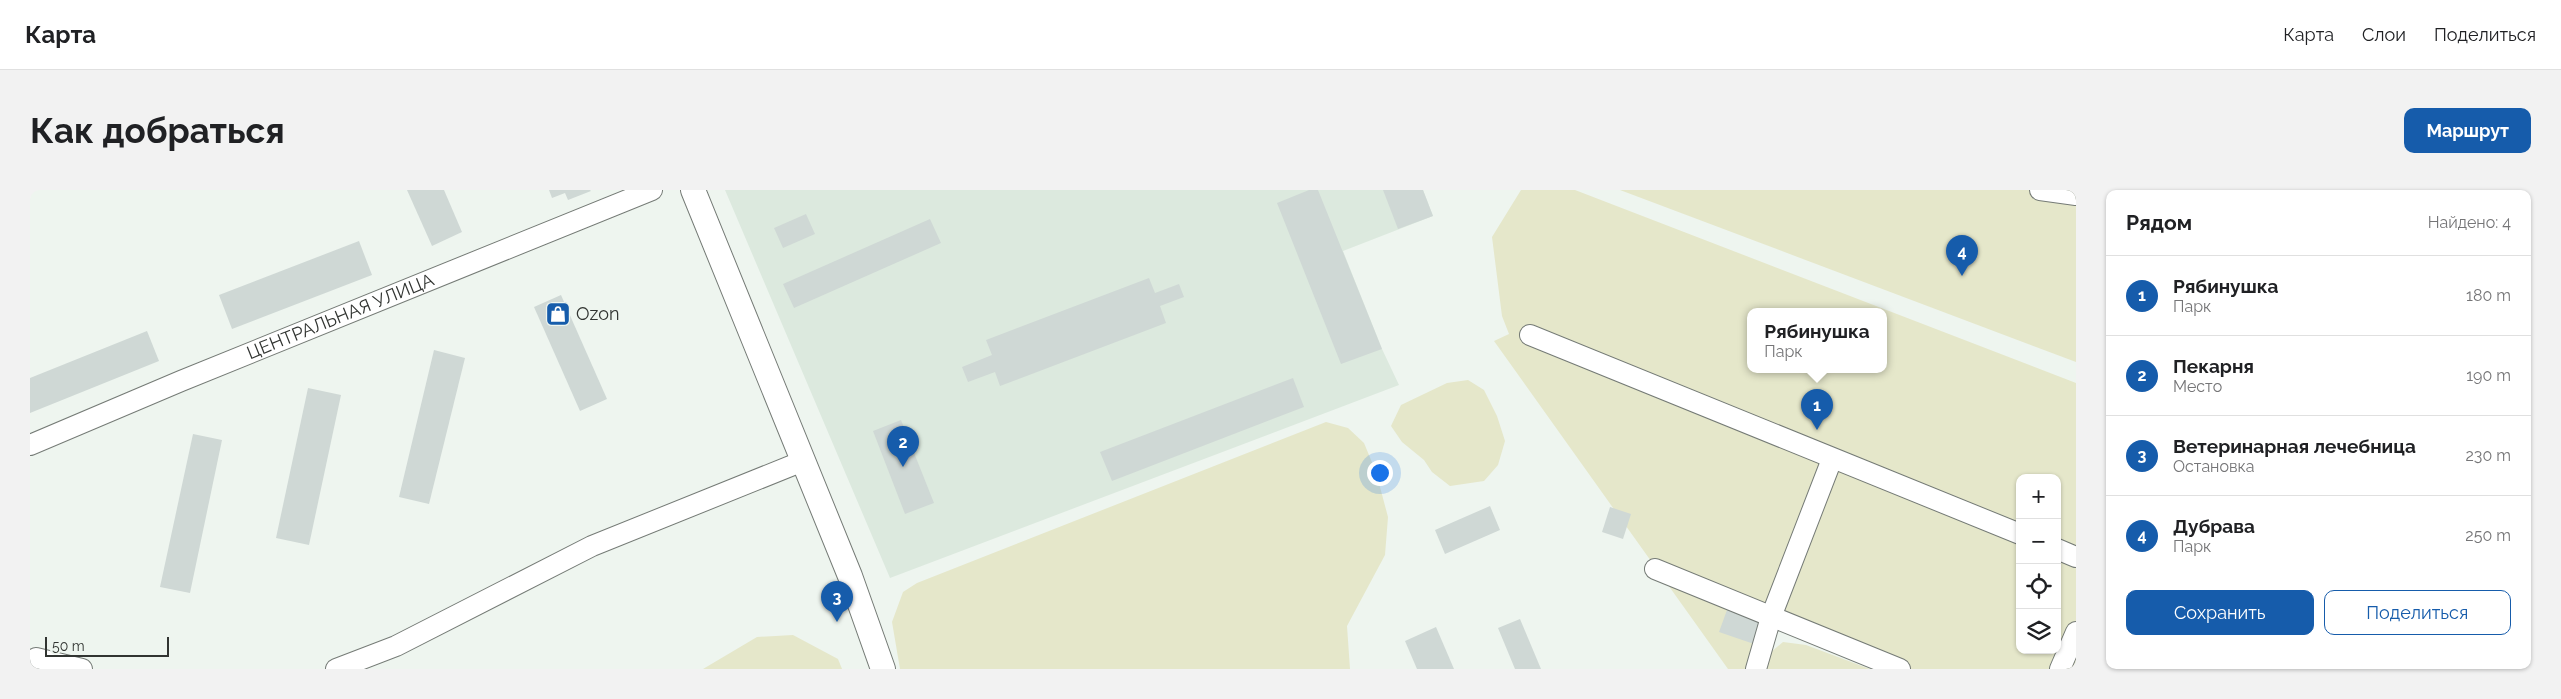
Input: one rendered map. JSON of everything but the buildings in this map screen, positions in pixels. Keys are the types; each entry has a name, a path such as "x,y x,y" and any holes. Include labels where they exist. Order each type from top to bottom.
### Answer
{"street":[{"name":"ЦЕНТРАЛЬНАЯ УЛИЦА","path":"30,445 181,381 652,190"},
{"path":"693,190 850,576 882,669"},
{"path":"2040,190 2076,194"},
{"path":"1530,334 1832,459 2016,532"},
{"path":"1756,669 1771,617 1832,459"},
{"path":"336,669 396,646 592,546 803,461"},
{"path":"2061,551 2076,557"},
{"path":"1655,569 1900,669"},
{"path":"2060,669 2076,632"},
{"path":"30,662 36,658 82,669"}],"shaded area":[{"path":"725,190 1423,190 1433,216 1343,251 1382,349 1399,385 890,578"}],"green space":[{"path":"1521,190 1575,190 1881,308 1747,308 1747,373 1887,373 1887,310 2076,383 2076,669 1900,669 1771,617 1756,669 1728,669 1494,341 1509,334 1502,316 1492,237"},
{"path":"1620,190 2076,190 2076,362"},
{"path":"1468,380 1484,390 1497,416 1505,441 1498,465 1484,481 1450,486 1432,472 1424,460 1402,442 1391,426 1401,405 1447,383"},
{"path":"1326,422 1348,428 1364,443 1376,472 1388,517 1385,555 1347,626 1350,669 900,669 892,622 903,592 917,583"},
{"path":"793,635 838,659 842,669 703,669 757,637"},
{"path":"1783,642 1806,645 1870,669 1767,669 1771,652"}],"place":[{"name":"Дубрава","path":"1962,276"},
{"name":"Ozon","path":"558,314"},
{"name":"Рябинушка","path":"1817,430"},
{"name":"Пекарня","path":"903,467"},
{"name":"Ветеринарная лечебница","path":"837,622"}]}
